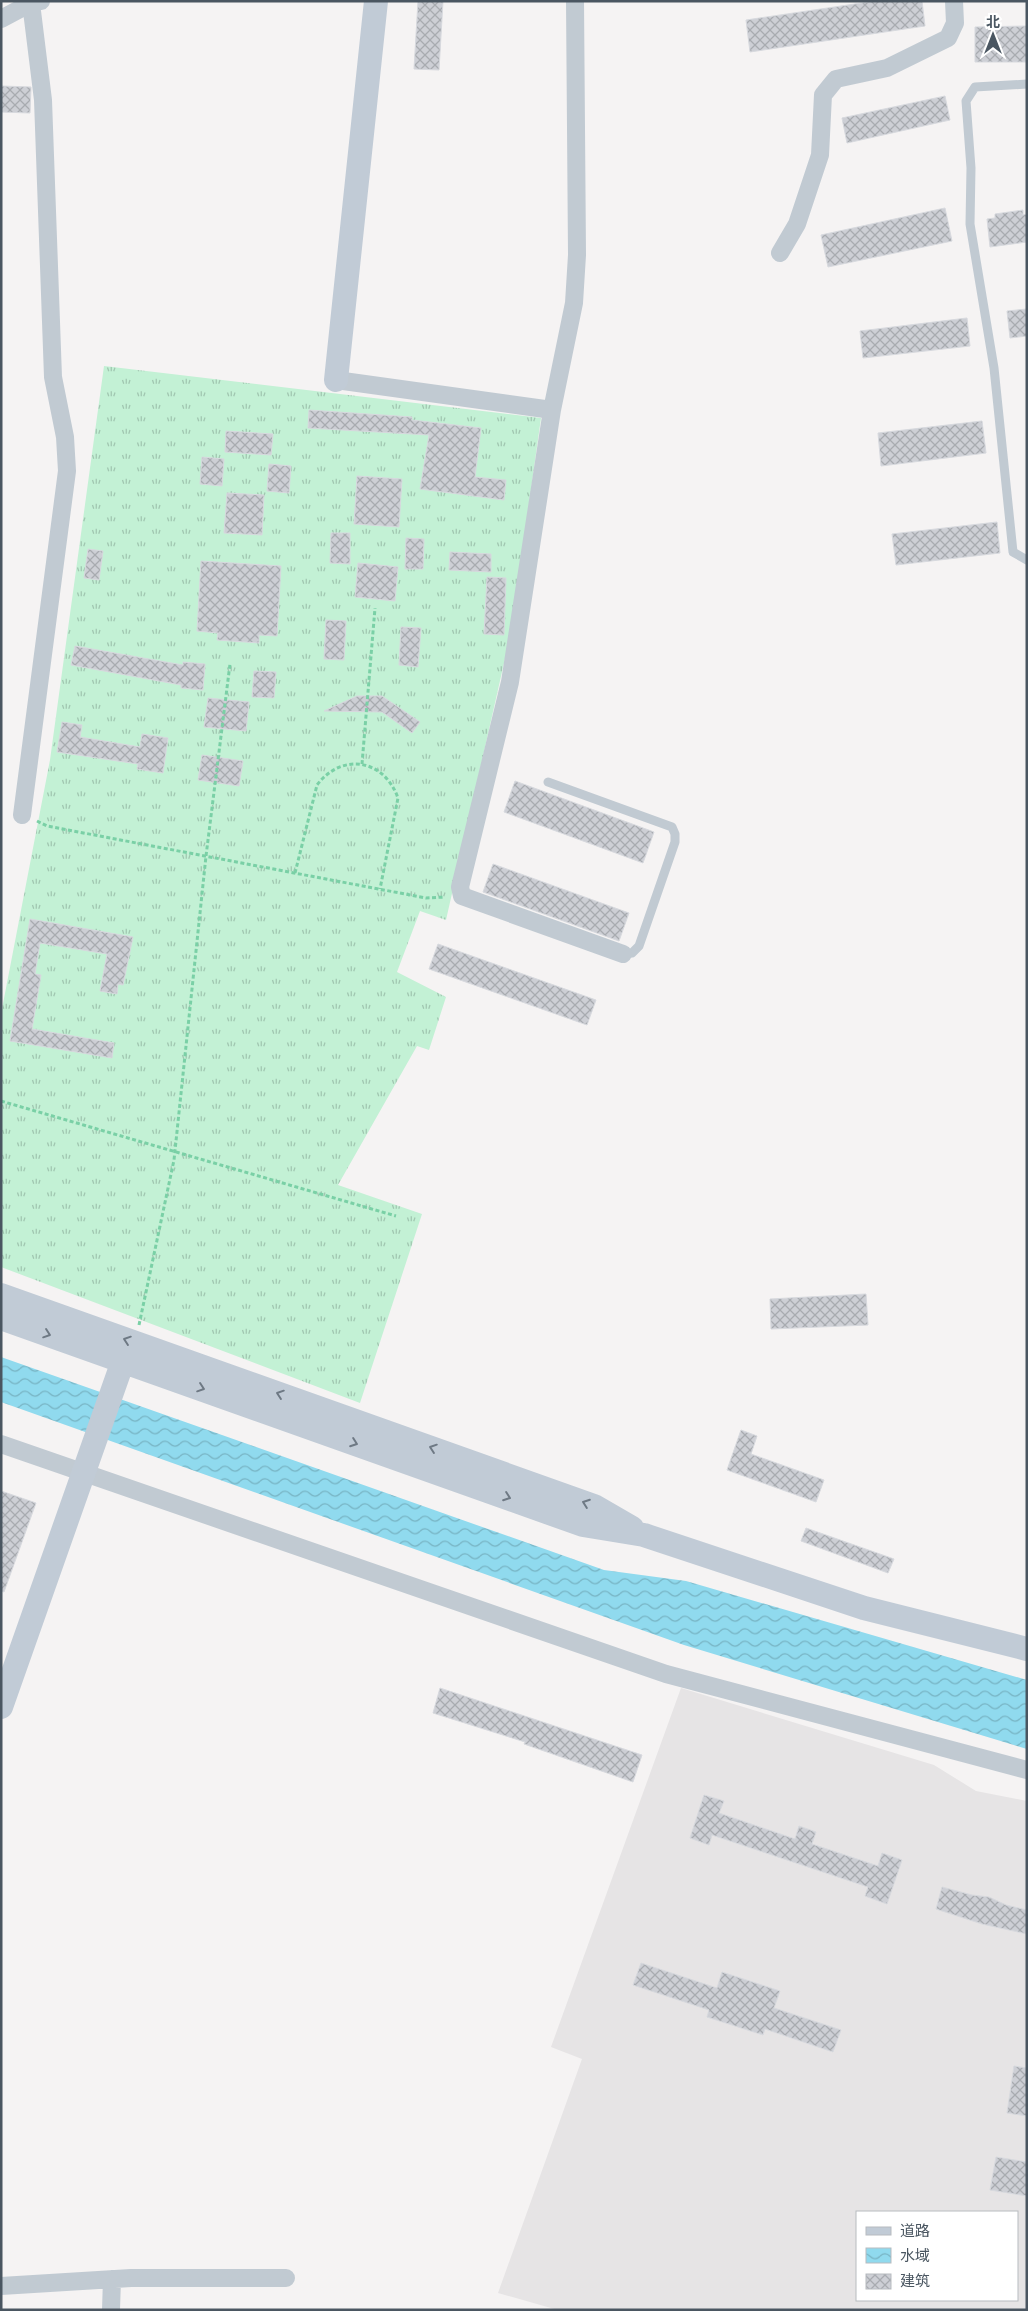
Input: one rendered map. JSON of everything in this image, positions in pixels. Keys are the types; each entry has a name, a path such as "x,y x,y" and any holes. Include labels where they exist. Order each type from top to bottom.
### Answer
{"main road":[{"path":"336,380 376,1"},
{"path":"1,1295 129,1352"},
{"path":"1,1318 129,1352 594,1506 644,1535 864,1608 1027,1649"},
{"path":"1,1707 84,1472 129,1352"}],"street":[{"path":"575,1 578,255 574,303 552,410 510,682 460,886 462,896 623,954"},
{"path":"780,253 797,224 820,155 823,95 836,80 886,68 948,38 954,23 954,1"},
{"path":"1,18 36,2 43,100 53,377 64,438 67,471 22,815"},
{"path":"336,380 552,410"},
{"path":"1,1444 666,1674 1027,1770"},
{"path":"1,2286 112,2279 286,2278"},
{"path":"111,2310 112,2279"}],"lane":[{"path":"1027,84 975,87 966,101 971,168 970,224 994,368 1013,552 1027,560"},
{"path":"548,782 672,827 675,834 675,842 639,946 632,953 623,954"}],"path":[{"path":"362,764 375,608"},
{"path":"129,1352 175,1152 206,856 230,664"},
{"path":"295,873 317,784 323,776 341,765 362,764 381,772 394,788 398,798 380,889"},
{"path":"22,815 47,826 426,898 462,896"},
{"path":"1,1101 396,1216"}],"shaded area":[{"path":"681,1688 934,1765 976,1791 1027,1801 1027,2310 558,2310 498,2293 582,2059 551,2047"}],"green space":[{"path":"104,366 541,418 511,632 446,920 420,911 397,972 446,997 429,1050 417,1046 338,1185 422,1214 360,1403 1,1267 1,1014 50,760"}],"water":[{"path":"1,1357 604,1570 686,1581 1027,1680 1027,1749 684,1645 1,1402"}],"building":[{"path":"418,1 443,1 439,70 414,69"},
{"path":"875,1 922,1 925,26 750,52 746,20"},
{"path":"1027,26 1027,62 975,62 975,27"},
{"path":"1,86 31,87 30,113 1,112"},
{"path":"945,96 950,120 847,143 842,118"},
{"path":"945,208 952,241 828,267 821,235"},
{"path":"1023,210 1023,215 1027,214 1027,242 990,247 987,219 995,218 995,214"},
{"path":"1027,309 1027,336 1010,338 1007,311"},
{"path":"967,318 970,346 863,358 860,331"},
{"path":"309,410 412,417 412,420 481,428 475,477 506,480 504,500 420,489 429,435 308,428"},
{"path":"982,421 986,453 881,466 878,433"},
{"path":"226,431 273,434 271,455 225,452"},
{"path":"202,457 224,459 222,486 200,484"},
{"path":"269,464 291,466 289,493 267,491"},
{"path":"357,476 402,479 399,527 354,524"},
{"path":"227,493 264,495 262,535 224,533"},
{"path":"997,522 1000,553 896,565 892,534"},
{"path":"331,533 350,533 350,564 330,563"},
{"path":"406,538 424,539 423,569 405,569"},
{"path":"88,549 103,551 99,580 84,578"},
{"path":"450,552 491,554 491,572 449,570"},
{"path":"201,561 281,566 277,636 259,635 259,643 217,640 218,633 197,631"},
{"path":"358,563 398,567 395,601 355,597"},
{"path":"487,577 506,578 504,635 484,634"},
{"path":"326,620 346,621 344,660 324,659"},
{"path":"401,627 421,628 418,667 399,665"},
{"path":"75,646 183,665 183,662 205,664 203,690 181,688 181,685 71,665"},
{"path":"254,671 276,672 274,698 252,697"},
{"path":"357,696 382,696 420,722 412,733 382,712 324,711"},
{"path":"208,698 249,702 246,731 204,727"},
{"path":"62,722 82,725 80,737 140,747 142,734 168,738 163,773 137,769 138,764 57,752"},
{"path":"202,755 243,761 239,786 198,780"},
{"path":"515,781 654,832 643,863 504,812"},
{"path":"493,864 629,913 619,941 483,892"},
{"path":"30,919 133,937 123,985 118,984 117,994 100,991 107,954 40,943 35,974 41,975 32,1029 114,1043 112,1058 10,1041"},
{"path":"438,944 596,1000 587,1025 429,969"},
{"path":"866,1294 868,1325 771,1329 770,1299"},
{"path":"741,1430 757,1436 751,1454 824,1480 816,1502 727,1470"},
{"path":"1,1491 36,1503 4,1592 1,1591"},
{"path":"806,1528 894,1559 888,1573 801,1541"},
{"path":"440,1688 642,1755 633,1782 524,1744 525,1742 433,1713"},
{"path":"704,1795 724,1801 719,1813 795,1839 799,1826 816,1832 812,1844 878,1866 882,1853 902,1860 887,1904 865,1896 868,1887 712,1835 709,1845 690,1838"},
{"path":"942,1887 972,1895 989,1897 1006,1905 1027,1910 1027,1934 982,1924 936,1909"},
{"path":"641,1963 717,1988 722,1972 780,1991 774,2008 841,2030 833,2052 765,2029 763,2035 707,2017 709,2010 633,1985"},
{"path":"1014,2066 1027,2068 1027,2116 1007,2113"},
{"path":"996,2157 1027,2162 1027,2196 990,2190"}]}
